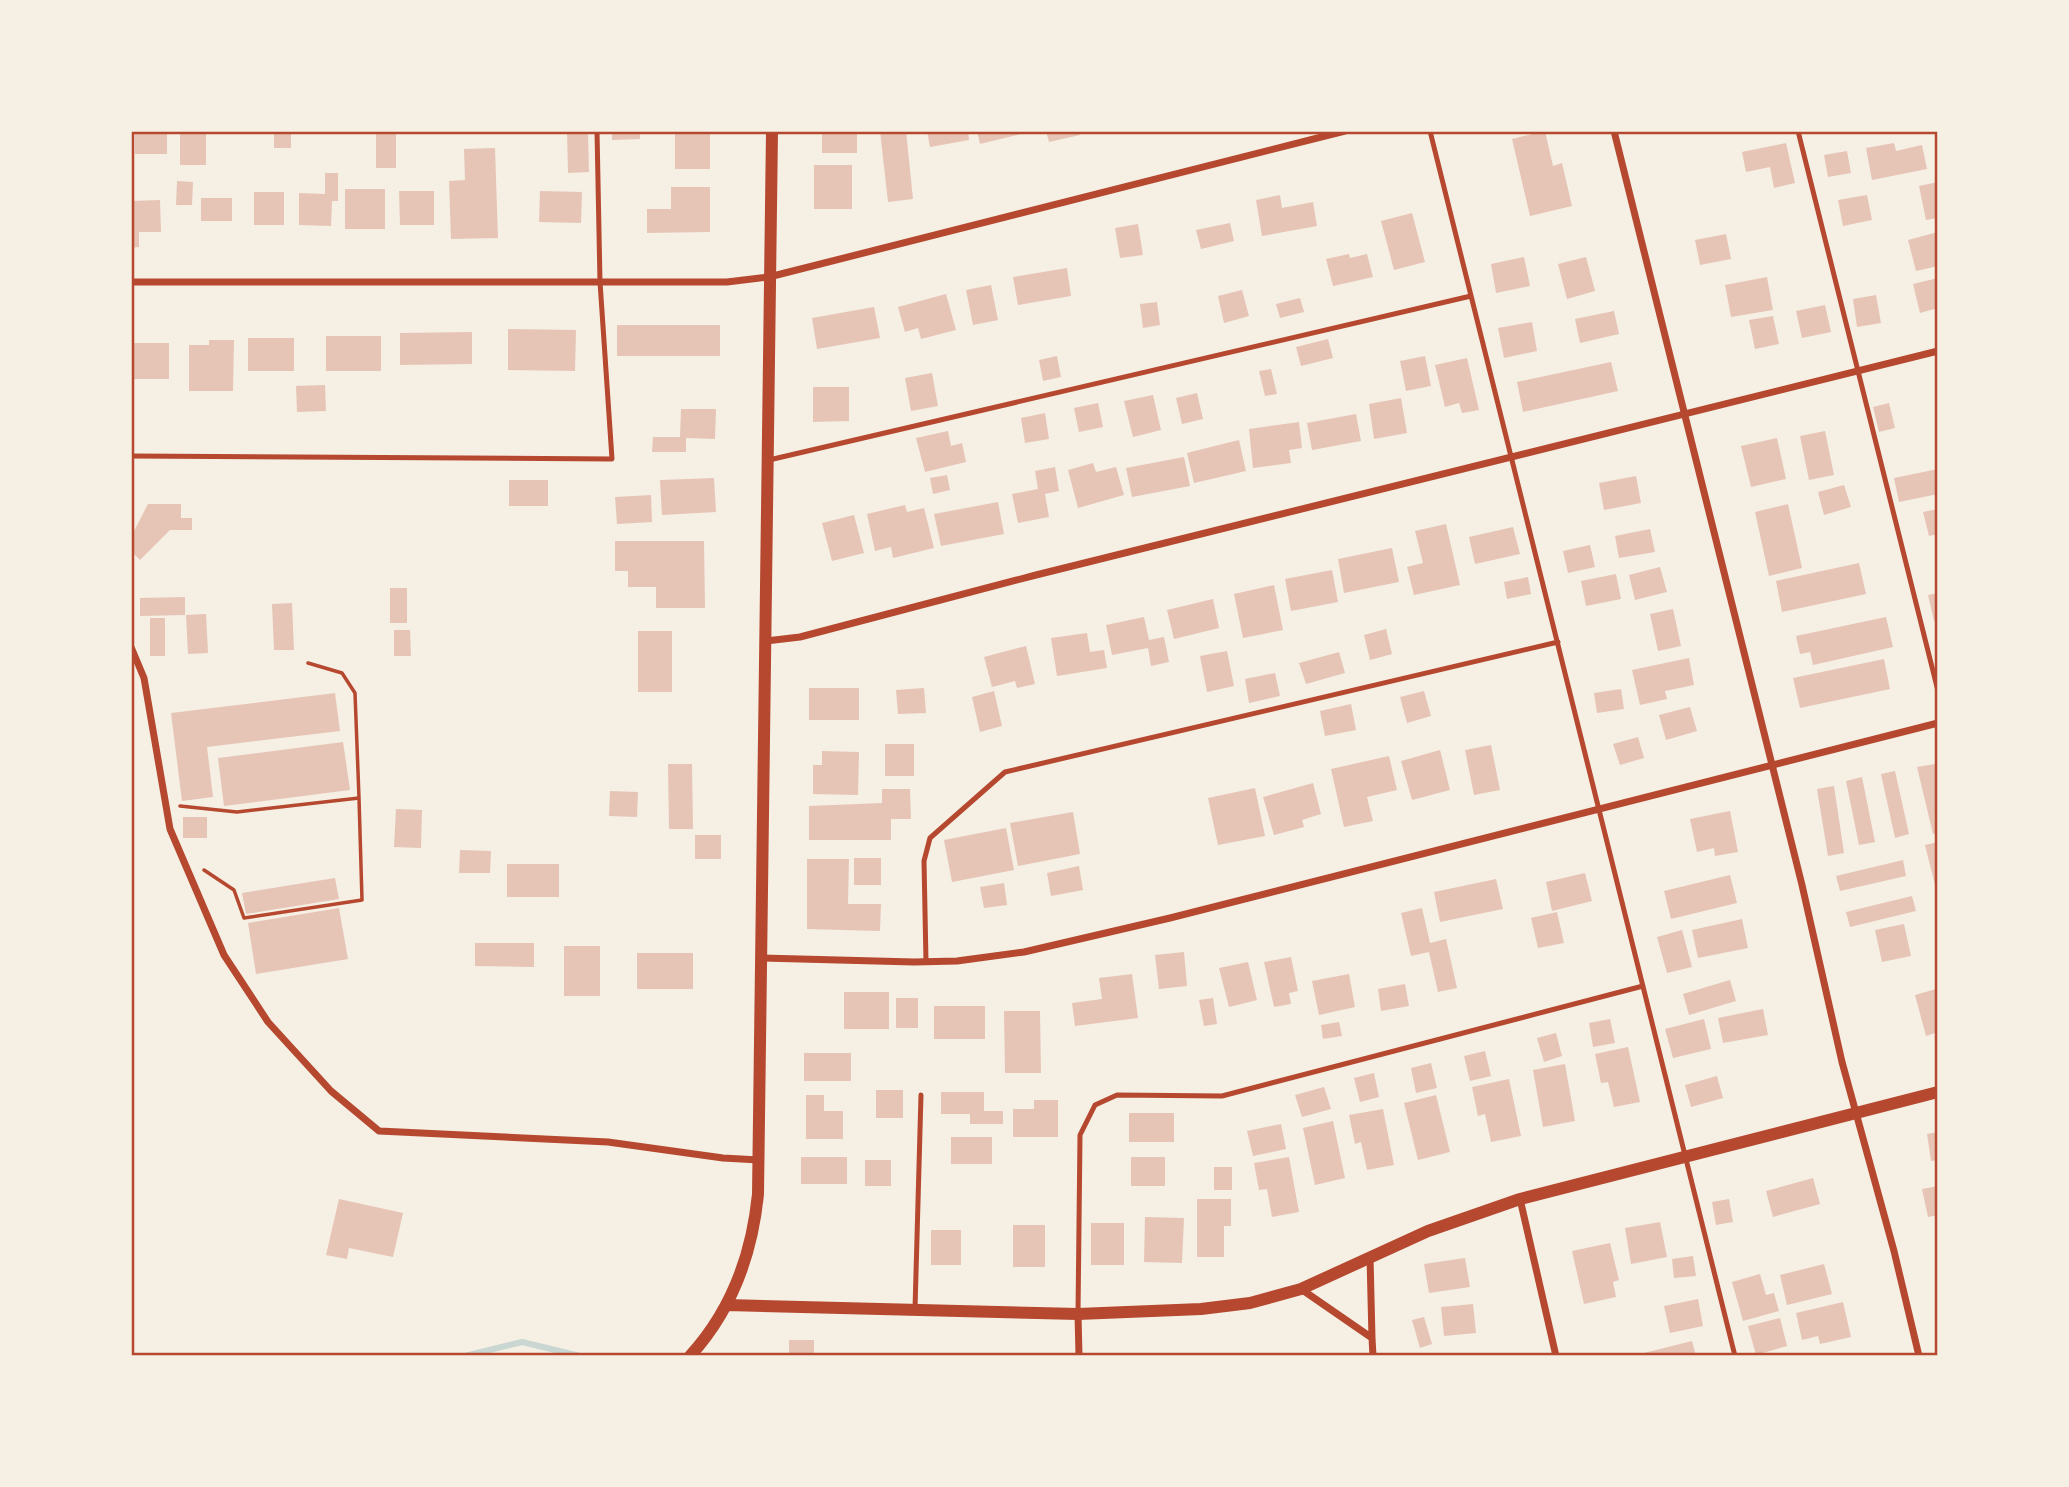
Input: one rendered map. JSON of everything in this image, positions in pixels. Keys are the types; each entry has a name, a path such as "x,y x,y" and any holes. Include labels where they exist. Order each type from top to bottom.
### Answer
{"street":[{"path":"690,1356 712,1331 727,1305 751,1241 760,1160 772,131"},
{"path":"131,282 727,282 769,277 1345,131"},
{"path":"1614,131 1856,1113 1919,1356"},
{"path":"766,641 800,637 1036,575 1938,351"},
{"path":"131,647 144,678 170,829 224,955 268,1023 331,1091 379,1131 608,1142 723,1158 760,1160"},
{"path":"762,958 926,962 1024,952 1183,915 1938,723"},
{"path":"727,1305 1078,1314 1201,1310 1250,1303 1301,1289 1428,1231 1520,1199 1938,1092"},
{"path":"1520,1199 1556,1356"},
{"path":"1370,1258 1373,1356"},
{"path":"1301,1289 1372,1338"},
{"path":"1078,1314 1079,1356"}],"lane":[{"path":"131,456 612,459 600,282 597,131"},
{"path":"1430,131 1735,1356"},
{"path":"1798,131 1938,691"},
{"path":"768,461 1471,296"},
{"path":"926,962 924,861 930,838 1005,772 1558,642"},
{"path":"1078,1314 1080,1135 1095,1105 1117,1095 1222,1096 1643,986"},
{"path":"915,1309 921,1095"}],"path":[{"path":"185,864 200,868 234,890 244,918 362,900 355,693 342,673 308,663"},
{"path":"166,805 237,812 359,798"}],"building":[{"path":"135,131 167,131 167,154 135,154"},
{"path":"180,131 206,131 206,165 180,165"},
{"path":"274,131 291,131 291,148 274,148"},
{"path":"376,131 396,131 396,168 376,168"},
{"path":"567,131 588,131 589,172 568,173"},
{"path":"612,131 640,131 640,139 612,140"},
{"path":"675,131 710,131 710,169 675,169"},
{"path":"822,131 857,131 857,153 822,153"},
{"path":"880,131 906,131 913,199 888,202"},
{"path":"927,131 968,131 969,140 930,147"},
{"path":"977,131 1029,131 1029,132 980,144"},
{"path":"1046,131 1079,131 1080,135 1049,142"},
{"path":"1545,131 1553,166 1562,163 1572,206 1530,216 1512,139"},
{"path":"1786,143 1795,183 1774,188 1770,167 1746,172 1742,152"},
{"path":"1894,143 1896,151 1922,145 1927,169 1872,180 1866,148"},
{"path":"495,148 498,238 451,239 449,181 465,180 464,149"},
{"path":"1847,151 1851,173 1828,177 1824,155"},
{"path":"814,165 852,165 852,209 814,209"},
{"path":"325,173 338,173 338,201 332,201 331,226 299,225 299,193 325,194"},
{"path":"177,181 193,182 192,205 176,205"},
{"path":"1938,182 1938,218 1926,220 1919,186"},
{"path":"671,187 710,187 710,232 647,233 647,209 671,209"},
{"path":"345,189 385,189 385,229 345,229"},
{"path":"399,191 434,191 434,225 400,225"},
{"path":"540,191 582,192 581,223 539,222"},
{"path":"254,192 284,192 284,225 254,225"},
{"path":"1280,195 1282,208 1313,202 1317,226 1262,236 1256,200"},
{"path":"1867,195 1872,220 1843,226 1838,200"},
{"path":"201,198 232,198 232,221 201,221"},
{"path":"160,200 161,232 139,232 139,247 131,248 131,201"},
{"path":"1412,213 1425,262 1394,270 1381,221"},
{"path":"1230,223 1234,241 1201,249 1196,230"},
{"path":"1138,224 1143,255 1120,258 1115,228"},
{"path":"1938,232 1938,266 1916,271 1908,240"},
{"path":"1726,234 1731,259 1700,265 1695,240"},
{"path":"1349,254 1350,258 1367,254 1373,277 1333,286 1326,259"},
{"path":"1524,257 1530,286 1496,293 1491,264"},
{"path":"1586,257 1595,291 1567,299 1558,264"},
{"path":"1067,268 1071,296 1018,305 1013,277"},
{"path":"1767,277 1773,310 1731,317 1725,285"},
{"path":"1938,278 1938,308 1920,313 1913,284"},
{"path":"991,285 998,320 973,325 966,290"},
{"path":"1242,290 1249,316 1224,323 1218,296"},
{"path":"946,294 956,330 921,339 918,328 905,332 898,307"},
{"path":"1876,295 1881,323 1857,327 1853,299"},
{"path":"1300,298 1304,312 1280,318 1276,304"},
{"path":"1157,302 1160,325 1143,328 1140,304"},
{"path":"1825,305 1831,332 1802,338 1796,311"},
{"path":"874,307 880,338 817,349 812,318"},
{"path":"1614,311 1619,334 1580,343 1575,319"},
{"path":"1773,316 1779,344 1755,349 1749,320"},
{"path":"1532,322 1537,351 1504,358 1498,328"},
{"path":"617,325 720,325 720,356 617,356"},
{"path":"508,329 576,330 575,371 508,370"},
{"path":"472,332 472,364 400,365 400,333"},
{"path":"326,336 381,336 381,371 326,371"},
{"path":"248,338 294,338 294,371 248,371"},
{"path":"1328,339 1333,358 1301,366 1296,347"},
{"path":"209,340 234,340 233,391 189,391 189,345 209,345"},
{"path":"131,343 169,343 169,379 131,379"},
{"path":"1057,356 1061,377 1043,381 1039,360"},
{"path":"1425,356 1431,386 1406,391 1400,361"},
{"path":"1467,358 1479,410 1462,413 1459,403 1445,407 1435,365"},
{"path":"1611,362 1618,391 1523,412 1517,382"},
{"path":"1271,369 1277,394 1265,396 1259,371"},
{"path":"932,373 938,406 911,411 905,378"},
{"path":"325,385 326,411 297,412 296,386"},
{"path":"813,387 849,387 849,421 813,422"},
{"path":"1197,393 1203,419 1182,424 1176,398"},
{"path":"1153,395 1161,430 1133,437 1124,401"},
{"path":"1401,398 1407,433 1374,439 1369,404"},
{"path":"1098,403 1103,427 1079,432 1074,408"},
{"path":"1889,403 1895,428 1879,432 1873,407"},
{"path":"681,409 716,409 715,439 686,438 686,452 652,452 653,437 680,437"},
{"path":"1045,413 1049,439 1025,443 1021,418"},
{"path":"1356,414 1361,441 1312,450 1307,423"},
{"path":"1299,422 1302,448 1289,450 1291,463 1253,468 1249,429"},
{"path":"948,431 951,446 962,443 966,462 925,472 916,438"},
{"path":"1825,431 1834,475 1809,480 1800,436"},
{"path":"1777,438 1786,479 1751,487 1741,446"},
{"path":"1239,440 1246,471 1194,483 1187,453"},
{"path":"1184,457 1190,486 1132,497 1126,468"},
{"path":"1093,463 1096,472 1116,467 1124,495 1078,508 1068,470"},
{"path":"1055,467 1059,491 1045,494 1049,517 1018,523 1012,494 1038,489 1035,471"},
{"path":"1938,469 1938,494 1899,502 1894,478"},
{"path":"947,475 950,490 933,494 930,478"},
{"path":"1636,476 1641,503 1604,510 1599,483"},
{"path":"714,478 716,512 662,515 660,480"},
{"path":"509,480 548,480 548,506 509,506"},
{"path":"1844,485 1851,507 1824,515 1818,492"},
{"path":"651,495 652,522 617,524 615,497"},
{"path":"998,502 1004,534 941,546 934,514"},
{"path":"148,504 181,504 181,518 192,518 192,530 170,530 140,560 131,551 131,537"},
{"path":"1788,504 1802,568 1769,576 1755,512"},
{"path":"905,505 907,512 924,508 934,548 893,558 891,547 875,551 867,514"},
{"path":"1938,509 1938,534 1929,536 1923,512"},
{"path":"854,515 864,553 832,561 822,523"},
{"path":"1446,524 1460,585 1414,595 1407,567 1423,563 1415,531"},
{"path":"1513,527 1520,554 1475,564 1469,537"},
{"path":"1650,529 1655,552 1619,558 1615,536"},
{"path":"615,541 704,541 705,608 656,608 656,587 628,587 628,571 615,571"},
{"path":"1590,545 1595,567 1568,573 1563,551"},
{"path":"1392,548 1399,582 1344,593 1338,559"},
{"path":"1859,563 1866,594 1782,612 1776,581"},
{"path":"1660,567 1667,592 1635,600 1629,575"},
{"path":"1332,570 1338,602 1291,611 1285,579"},
{"path":"1616,574 1621,599 1586,606 1581,581"},
{"path":"1528,577 1531,594 1507,599 1504,582"},
{"path":"1274,585 1283,630 1243,638 1234,594"},
{"path":"390,588 407,588 407,623 390,623"},
{"path":"1938,593 1938,620 1934,621 1928,595"},
{"path":"185,597 185,615 140,616 140,598"},
{"path":"1213,599 1219,628 1174,639 1167,610"},
{"path":"292,603 294,650 274,650 272,604"},
{"path":"1673,609 1681,646 1658,651 1650,614"},
{"path":"206,614 208,653 188,654 186,615"},
{"path":"1144,617 1149,640 1164,637 1169,662 1151,666 1148,648 1112,655 1106,625"},
{"path":"1886,617 1893,647 1813,665 1810,652 1800,654 1796,636"},
{"path":"150,618 165,618 165,656 150,656"},
{"path":"1386,629 1392,654 1370,660 1364,635"},
{"path":"394,630 410,630 411,656 394,656"},
{"path":"638,631 672,631 672,692 638,692"},
{"path":"1087,633 1090,652 1104,650 1107,668 1057,676 1051,638"},
{"path":"1026,646 1035,684 1017,688 1015,681 992,687 984,657"},
{"path":"1227,651 1234,686 1207,692 1200,656"},
{"path":"1339,652 1345,673 1306,684 1299,663"},
{"path":"1689,658 1694,685 1665,691 1667,699 1640,705 1632,670"},
{"path":"1884,659 1890,689 1800,708 1793,678"},
{"path":"1275,673 1280,696 1249,703 1245,679"},
{"path":"809,688 859,688 859,720 809,720"},
{"path":"924,688 926,713 898,714 896,690"},
{"path":"1621,689 1624,709 1597,713 1594,693"},
{"path":"994,691 1002,726 980,732 972,697"},
{"path":"1424,691 1431,716 1407,723 1400,697"},
{"path":"335,693 340,731 207,747 213,797 182,801 171,713"},
{"path":"1351,704 1356,730 1325,736 1320,711"},
{"path":"1690,707 1697,731 1666,740 1659,715"},
{"path":"1638,737 1644,758 1620,765 1613,744"},
{"path":"343,742 350,790 224,806 218,758"},
{"path":"885,744 914,744 914,776 885,776"},
{"path":"1491,745 1500,790 1474,795 1465,750"},
{"path":"1440,750 1450,790 1412,800 1401,761"},
{"path":"822,751 859,752 858,795 813,794 813,765 822,765"},
{"path":"1389,756 1397,790 1367,797 1373,821 1344,827 1331,769"},
{"path":"668,764 692,764 693,829 669,829"},
{"path":"1935,764 1938,833 1933,834 1917,767"},
{"path":"1895,771 1909,834 1895,838 1881,774"},
{"path":"1862,777 1875,842 1859,845 1846,781"},
{"path":"1313,783 1321,814 1302,820 1304,827 1274,835 1263,797"},
{"path":"1834,786 1844,853 1828,856 1817,789"},
{"path":"1255,788 1265,836 1218,845 1208,798"},
{"path":"882,789 910,789 911,819 891,819 891,840 809,840 809,806 882,803"},
{"path":"610,791 638,792 637,817 609,816"},
{"path":"396,809 422,810 421,848 394,847"},
{"path":"1730,811 1738,852 1715,856 1714,848 1697,852 1690,819"},
{"path":"1073,812 1080,854 1018,866 1010,823"},
{"path":"183,817 207,817 207,838 183,838"},
{"path":"1006,828 1014,870 952,882 944,840"},
{"path":"695,835 721,835 721,859 695,859"},
{"path":"1938,842 1938,893 1937,893 1925,845"},
{"path":"460,850 491,851 490,873 459,873"},
{"path":"854,858 881,858 881,885 854,885"},
{"path":"807,859 849,859 848,904 881,904 880,931 807,929"},
{"path":"1903,860 1906,876 1840,891 1836,876"},
{"path":"507,864 559,864 559,897 507,897"},
{"path":"1079,866 1083,890 1051,896 1047,873"},
{"path":"1585,873 1592,901 1552,911 1546,882"},
{"path":"1730,875 1737,903 1671,919 1664,891"},
{"path":"335,878 339,899 246,914 242,893"},
{"path":"1496,879 1503,909 1440,922 1434,892"},
{"path":"1004,883 1007,905 984,908 980,887"},
{"path":"1912,896 1916,911 1850,927 1846,912"},
{"path":"339,908 348,959 256,974 248,923"},
{"path":"1422,908 1430,943 1446,939 1457,988 1438,992 1429,952 1411,956 1401,913"},
{"path":"1557,912 1564,943 1538,948 1531,918"},
{"path":"1742,919 1748,948 1698,958 1692,930"},
{"path":"1904,924 1911,956 1882,962 1875,930"},
{"path":"1682,930 1692,967 1667,973 1657,937"},
{"path":"475,943 534,943 534,967 475,966"},
{"path":"564,946 600,946 600,996 564,996"},
{"path":"1184,952 1187,986 1159,989 1155,955"},
{"path":"637,953 693,953 693,989 637,989"},
{"path":"1291,957 1298,991 1289,993 1291,1004 1274,1007 1264,962"},
{"path":"1248,962 1257,1000 1229,1007 1219,968"},
{"path":"1132,974 1138,1018 1075,1026 1072,1003 1102,999 1099,978"},
{"path":"1349,974 1355,1007 1319,1015 1312,981"},
{"path":"1730,980 1736,1001 1689,1015 1683,994"},
{"path":"1405,984 1409,1006 1381,1011 1378,989"},
{"path":"1936,989 1938,1032 1926,1036 1915,995"},
{"path":"844,992 889,992 889,1029 844,1029"},
{"path":"896,998 918,998 918,1028 896,1028"},
{"path":"1213,998 1217,1024 1204,1026 1199,1000"},
{"path":"934,1006 985,1006 985,1039 934,1039"},
{"path":"1763,1009 1768,1035 1723,1043 1718,1018"},
{"path":"1004,1011 1040,1011 1041,1073 1005,1073"},
{"path":"1610,1019 1615,1043 1593,1047 1589,1023"},
{"path":"1704,1019 1711,1049 1673,1058 1665,1029"},
{"path":"1339,1022 1342,1036 1323,1039 1321,1025"},
{"path":"1556,1033 1562,1056 1544,1062 1537,1038"},
{"path":"1628,1047 1640,1102 1614,1107 1608,1082 1601,1083 1595,1054"},
{"path":"1485,1051 1491,1076 1470,1081 1464,1056"},
{"path":"804,1053 851,1053 851,1081 804,1081"},
{"path":"1431,1063 1437,1088 1416,1093 1411,1068"},
{"path":"1565,1064 1575,1121 1543,1127 1533,1070"},
{"path":"1374,1073 1379,1097 1360,1102 1354,1078"},
{"path":"1717,1076 1723,1098 1691,1107 1685,1085"},
{"path":"1509,1079 1521,1136 1491,1142 1485,1114 1478,1116 1472,1087"},
{"path":"1324,1087 1331,1109 1302,1117 1295,1095"},
{"path":"876,1090 903,1090 903,1118 876,1118"},
{"path":"941,1092 984,1092 984,1111 1003,1111 1003,1124 970,1124 970,1114 941,1114"},
{"path":"806,1095 824,1095 824,1111 843,1111 843,1139 806,1139"},
{"path":"1436,1095 1450,1152 1418,1160 1404,1103"},
{"path":"1034,1100 1058,1100 1058,1137 1013,1137 1013,1109 1034,1109"},
{"path":"1383,1109 1394,1165 1367,1170 1361,1142 1355,1144 1349,1115"},
{"path":"1129,1113 1174,1113 1174,1142 1129,1142"},
{"path":"1333,1121 1345,1178 1315,1185 1303,1128"},
{"path":"1281,1124 1286,1149 1253,1156 1247,1131"},
{"path":"1938,1132 1938,1160 1931,1161 1927,1134"},
{"path":"951,1137 992,1137 992,1164 951,1164"},
{"path":"801,1157 847,1157 847,1184 801,1184"},
{"path":"1131,1157 1165,1157 1165,1186 1131,1186"},
{"path":"1289,1157 1299,1212 1272,1217 1267,1189 1259,1190 1254,1163"},
{"path":"865,1160 891,1160 891,1186 865,1186"},
{"path":"1214,1167 1232,1167 1232,1190 1214,1190"},
{"path":"1813,1178 1820,1204 1773,1217 1766,1191"},
{"path":"1938,1186 1938,1215 1928,1217 1922,1189"},
{"path":"339,1199 403,1213 393,1257 349,1248 347,1259 326,1255"},
{"path":"1197,1199 1231,1199 1231,1226 1224,1226 1224,1257 1197,1257"},
{"path":"1729,1199 1733,1222 1716,1225 1712,1202"},
{"path":"1145,1217 1184,1218 1182,1263 1144,1262"},
{"path":"1660,1222 1667,1257 1631,1264 1625,1228"},
{"path":"1091,1223 1124,1223 1124,1265 1091,1265"},
{"path":"1013,1225 1045,1225 1045,1267 1013,1267"},
{"path":"931,1230 961,1230 961,1265 931,1265"},
{"path":"1610,1243 1619,1280 1613,1282 1616,1297 1584,1304 1572,1251"},
{"path":"1693,1256 1696,1276 1674,1278 1672,1259"},
{"path":"1465,1258 1470,1287 1429,1293 1424,1264"},
{"path":"1824,1264 1832,1294 1787,1305 1780,1275"},
{"path":"1760,1274 1766,1295 1774,1293 1779,1311 1743,1321 1732,1282"},
{"path":"1698,1299 1703,1326 1670,1333 1664,1306"},
{"path":"1843,1302 1851,1337 1820,1344 1818,1336 1802,1340 1796,1313"},
{"path":"1473,1304 1476,1333 1444,1336 1441,1307"},
{"path":"1424,1317 1432,1344 1420,1348 1412,1320"},
{"path":"1780,1318 1787,1346 1756,1355 1748,1326"},
{"path":"789,1340 814,1340 814,1356 789,1356"},
{"path":"1692,1341 1696,1356 1636,1356 1636,1355"},
{"path":"968,1353 1028,1353 1028,1356 968,1356"}],"waterway":[{"path":"465,1356 522,1342 580,1356"}]}
